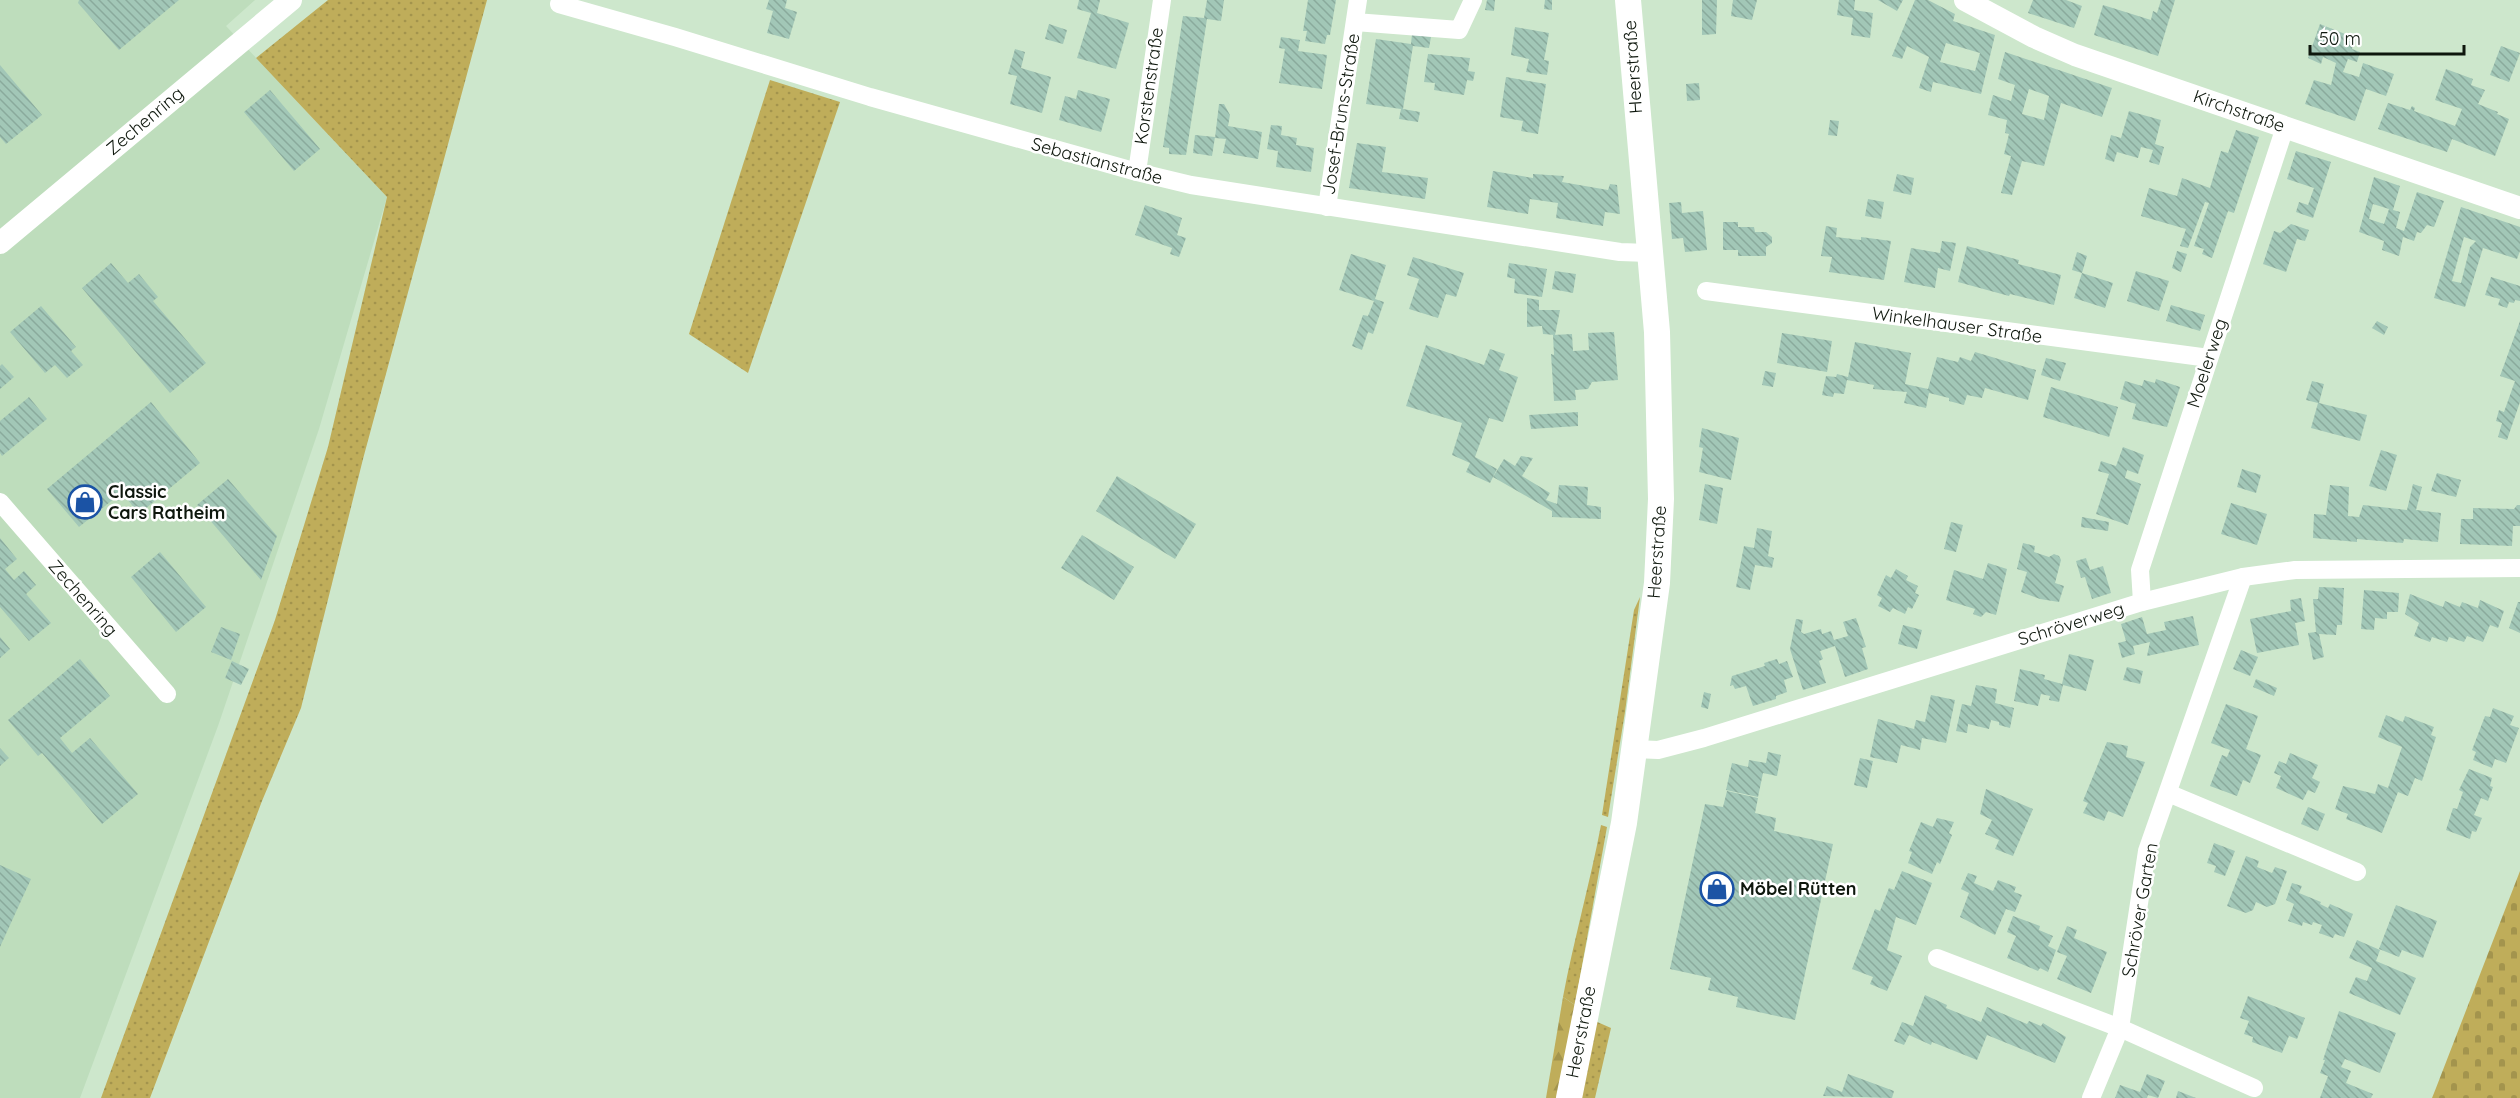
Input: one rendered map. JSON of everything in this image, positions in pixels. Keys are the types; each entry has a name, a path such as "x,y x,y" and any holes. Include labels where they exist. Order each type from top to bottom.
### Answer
{"main road":[{"name":"Heerstraße","path":"1569,1098 1624,823 1657,583 1661,500 1657,332 1628,0"}],"street":[{"name":"Zechenring","path":"0,243 291,0"},
{"name":"Korstenstraße","path":"1137,172 1162,0"},
{"name":"Josef-Bruns-Straße","path":"1327,207 1358,0"},
{"name":"Josef-Bruns-Straße","path":"1355,22 1459,30 1473,0"},
{"name":"Kirchstraße","path":"1965,0 2034,37 2075,55 2520,208"},
{"name":"Sebastianstraße","path":"559,4 675,37 870,98 1191,185 1620,252 1650,253"},
{"name":"Moelerweg","path":"2142,602 2140,570 2285,127"},
{"name":"Winkelhauser Straße","path":"1706,291 2208,358"},
{"name":"Zechenring","path":"0,502 167,694"},
{"name":"Schröverweg","path":"1634,749 1658,750 1704,738 2142,602 2243,577 2295,570 2520,568"},
{"name":"Schröver Garten","path":"2091,1098 2120,1028 2147,851 2243,577"},
{"path":"2168,793 2356,872"},
{"path":"1937,958 2120,1028 2253,1088"}],"shaded area":[{"path":"0,0 255,0 226,26 387,197 319,429 218,726 80,1098 0,1098"}],"green space":[{"path":"328,0 487,0 363,459 301,708 262,801 150,1098 101,1098 275,620 328,447 387,197 256,58"},
{"path":"770,80 840,102 748,373 689,334"},
{"path":"1640,597 1608,817 1602,815 1634,610"},
{"path":"1601,825 1607,827 1575,1005 1563,997"},
{"path":"2520,871 2520,1098 2432,1098 2436,1088"},
{"path":"1563,997 1575,1005 1559,1098 1546,1098"},
{"path":"1595,1021 1611,1028 1595,1098 1579,1098"}],"building":[{"path":"79,0 179,0 119,50 78,3"},
{"path":"769,0 787,0 785,8 797,12 789,39 767,33 773,11 766,9"},
{"path":"1079,0 1100,0 1097,13 1129,23 1116,69 1077,58 1091,13 1077,9"},
{"path":"1207,0 1224,0 1221,21 1207,19 1186,155 1169,154 1169,148 1163,147 1183,16 1204,18"},
{"path":"1308,0 1336,0 1330,35 1327,35 1325,44 1305,41 1307,31 1303,31"},
{"path":"1487,0 1495,0 1494,11 1485,10"},
{"path":"1545,0 1552,0 1552,10 1544,9"},
{"path":"1702,0 1717,0 1716,34 1702,35"},
{"path":"1733,0 1757,0 1752,20 1731,16"},
{"path":"1839,0 1855,0 1854,10 1873,13 1870,38 1851,35 1853,18 1837,15"},
{"path":"1878,0 1903,0 1897,11"},
{"path":"1915,0 1928,0 1955,14 1953,21 1995,35 1981,94 1933,82 1931,92 1919,88 1929,57 1907,46 1902,59 1892,56","holes":["1946,43 1980,53 1975,71 1940,62"]},
{"path":"2033,0 2066,0 2082,6 2074,28 2028,13"},
{"path":"2161,0 2175,0 2158,56 2094,35 2103,5 2151,20 2153,11 2157,13"},
{"path":"1049,24 1067,30 1063,44 1045,39"},
{"path":"2320,24 2355,38 2352,49 2360,52 2357,62 2348,59 2343,72 2359,77 2363,63 2394,74 2386,96 2366,89 2355,121 2305,104 2314,80 2331,85 2336,63 2323,57 2321,64 2308,58"},
{"path":"1515,27 1549,33 1544,60 1549,61 1547,75 1526,72 1529,59 1511,55"},
{"path":"1412,34 1431,37 1429,48 1413,46 1403,109 1420,112 1418,122 1399,119 1401,109 1366,104 1376,39 1411,44"},
{"path":"1281,37 1300,40 1298,51 1327,55 1322,89 1279,83 1285,49 1279,48"},
{"path":"2501,46 2520,53 2509,82 2490,75"},
{"path":"1015,49 1025,52 1021,68 1051,77 1042,113 1010,104 1017,76 1008,74"},
{"path":"2005,52 2112,88 2102,117 2061,103 2044,166 2022,161 2012,195 2001,193 2011,156 2004,154 2009,134 2005,133 2007,120 1988,115 1993,95 2011,101 2015,85 1998,79","holes":["2029,89 2049,96 2044,120 2022,114"]},
{"path":"1428,54 1470,58 1468,71 1475,72 1473,81 1467,80 1464,95 1434,90 1435,83 1424,82"},
{"path":"0,65 42,115 6,144 0,137"},
{"path":"2446,69 2473,79 2471,85 2485,90 2478,104 2509,119 2495,156 2452,139 2447,152 2378,129 2388,103 2410,110 2412,106 2415,108 2414,111 2455,126 2462,109 2435,100"},
{"path":"1506,77 1546,84 1538,134 1521,131 1523,121 1500,117"},
{"path":"1699,83 1700,100 1687,101 1686,84"},
{"path":"270,90 320,149 294,171 244,112"},
{"path":"1078,90 1110,99 1101,132 1059,120 1065,96 1076,99"},
{"path":"1219,104 1224,104 1230,115 1228,126 1262,132 1258,159 1223,153 1226,139 1215,138"},
{"path":"2129,111 2161,120 2155,144 2164,147 2159,165 2149,162 2153,150 2141,147 2138,158 2117,152 2114,162 2105,159 2111,135 2121,138"},
{"path":"1830,120 1839,121 1837,136 1828,135"},
{"path":"1271,125 1282,126 1281,135 1297,138 1296,145 1314,148 1311,172 1276,167 1278,151 1267,149"},
{"path":"2236,130 2259,137 2234,213 2228,211 2212,258 2202,254 2204,249 2194,246 2209,203 2205,202 2188,248 2180,246 2186,229 2141,216 2149,188 2177,196 2182,178 2210,188 2221,151 2228,153"},
{"path":"1195,135 1215,137 1212,156 1193,153"},
{"path":"1357,143 1386,147 1382,172 1428,178 1425,199 1349,188"},
{"path":"2296,151 2331,162 2313,218 2296,212 2299,202 2308,205 2314,188 2287,179"},
{"path":"1493,171 1533,178 1533,174 1564,176 1562,182 1608,190 1610,184 1617,185 1620,214 1605,212 1603,226 1556,218 1558,203 1530,199 1528,214 1487,207"},
{"path":"1897,174 1914,178 1911,195 1893,191"},
{"path":"2374,177 2400,186 2393,210 2400,212 2396,228 2404,231 2417,192 2444,201 2434,227 2427,225 2421,233 2417,232 2414,241 2403,237 2399,256 2382,250 2384,241 2359,232","holes":["2373,204 2389,209 2384,224 2369,219"]},
{"path":"1868,199 1884,202 1881,219 1865,216"},
{"path":"1681,202 1682,213 1703,211 1707,250 1685,252 1683,238 1672,239 1669,203"},
{"path":"1145,205 1182,218 1177,235 1186,238 1179,257 1170,254 1172,248 1135,235"},
{"path":"2461,207 2520,227 2520,251 2517,259 2483,248 2465,307 2434,298","holes":["2464,237 2476,241 2470,247 2461,283 2452,281"]},
{"path":"1723,222 1738,222 1738,227 1754,227 1755,232 1766,232 1772,237 1772,243 1766,247 1766,256 1738,256 1738,250 1723,250"},
{"path":"2291,224 2309,230 2305,241 2297,239 2286,272 2263,264 2274,231 2280,233"},
{"path":"1826,226 1837,228 1836,237 1861,240 1861,237 1891,241 1884,280 1829,272 1832,257 1821,256"},
{"path":"1942,241 1956,243 1950,271 1938,268 1935,288 1904,282 1911,248 1940,253"},
{"path":"1967,246 2019,260 2018,264 2061,275 2054,305 1958,282"},
{"path":"2177,251 2187,254 2181,272 2172,268"},
{"path":"2077,252 2087,256 2082,273 2072,270"},
{"path":"1351,254 1386,265 1375,299 1384,302 1373,334 1368,332 1362,350 1352,346 1363,315 1368,316 1374,301 1339,290"},
{"path":"1413,257 1464,273 1456,297 1446,294 1438,318 1409,309 1419,279 1407,275"},
{"path":"111,263 128,283 139,274 158,297 153,301 206,363 170,393 82,288"},
{"path":"1509,263 1547,269 1542,297 1514,293 1515,279 1507,277"},
{"path":"1555,271 1576,274 1573,293 1552,289"},
{"path":"2136,271 2169,281 2159,311 2127,301"},
{"path":"2082,273 2113,283 2105,308 2074,298"},
{"path":"2491,277 2520,286 2520,301 2509,302 2507,308 2498,305 2500,299 2485,295"},
{"path":"1527,298 1539,300 1539,310 1560,310 1555,335 1543,334 1542,326 1527,327"},
{"path":"2171,305 2205,315 2200,331 2166,321"},
{"path":"41,306 76,347 71,351 83,365 67,378 55,365 45,373 10,332"},
{"path":"2377,321 2388,327 2384,335 2372,328"},
{"path":"2520,321 2520,402 2507,440 2498,437 2502,423 2496,421 2499,410 2504,412 2515,381 2500,376"},
{"path":"1614,332 1618,380 1592,382 1588,389 1575,390 1576,400 1554,401 1551,354 1554,355 1553,335 1572,334 1573,351 1589,350 1588,333"},
{"path":"1782,333 1832,341 1827,372 1777,363"},
{"path":"1855,342 1911,353 1905,384 1928,389 1937,357 1958,362 1960,357 1971,361 1975,352 2036,370 2028,400 1985,388 1982,398 1967,395 1964,405 1929,393 1926,408 1904,403 1907,392 1873,389 1874,385 1847,380 1844,394 1834,393 1833,397 1822,395 1826,376 1836,377 1837,374 1848,377"},
{"path":"1426,345 1484,365 1490,349 1505,354 1499,370 1518,377 1503,422 1489,418 1475,457 1497,469 1490,483 1466,472 1470,463 1452,455 1462,423 1406,406"},
{"path":"2046,358 2066,363 2060,381 2041,375"},
{"path":"2,364 14,377 0,389 0,366"},
{"path":"1765,371 1776,373 1773,387 1762,385"},
{"path":"2156,379 2180,387 2167,427 2132,419 2136,404 2120,399 2125,381 2142,386 2144,380 2155,383"},
{"path":"2312,381 2324,384 2319,403 2367,415 2360,441 2311,428 2318,403 2306,400"},
{"path":"2051,387 2118,407 2109,437 2043,417"},
{"path":"29,397 47,419 2,456 0,453 0,421"},
{"path":"151,402 200,463 139,514 124,495 118,501 115,498 79,527 47,489"},
{"path":"1578,412 1578,426 1531,429 1529,415"},
{"path":"1702,428 1739,438 1731,480 1699,472 1703,448 1699,447"},
{"path":"2123,447 2144,455 2138,474 2127,470 2125,478 2141,484 2128,525 2096,514 2109,474 2098,471 2101,461 2116,466"},
{"path":"2381,450 2397,455 2386,491 2369,486"},
{"path":"1521,456 1533,458 1522,476 1550,493 1546,500 1557,504 1559,485 1588,487 1587,505 1601,507 1601,519 1552,517 1552,511 1493,477 1504,459 1515,466"},
{"path":"2242,469 2261,475 2256,493 2237,487"},
{"path":"2437,473 2461,480 2456,497 2431,491"},
{"path":"1117,476 1196,524 1175,559 1096,511"},
{"path":"228,479 277,536 261,580 197,505"},
{"path":"1705,484 1723,488 1717,524 1699,520"},
{"path":"2413,484 2422,487 2416,510 2441,513 2438,542 2404,539 2403,543 2357,539 2357,542 2313,538 2314,514 2326,515 2330,485 2349,487 2348,516 2359,517 2363,505 2407,510"},
{"path":"2231,503 2267,514 2257,545 2221,534"},
{"path":"2520,505 2520,526 2513,526 2512,546 2460,544 2461,519 2473,519 2473,508 2514,509"},
{"path":"2082,517 2109,522 2108,531 2081,527"},
{"path":"1951,522 1963,525 1956,552 1944,549"},
{"path":"1757,528 1772,531 1768,556 1774,558 1772,568 1755,565 1750,590 1736,587 1744,546 1754,548"},
{"path":"1082,535 1134,567 1114,600 1061,568"},
{"path":"0,538 17,559 5,569 14,580 24,571 36,585 26,594 51,623 29,641 0,607"},
{"path":"2023,543 2035,546 2034,552 2049,557 2054,554 2059,556 2061,560 2055,583 2064,586 2059,602 2040,599 2021,592 2027,572 2017,569"},
{"path":"160,552 206,607 176,632 131,577"},
{"path":"2086,558 2090,570 2103,566 2111,593 2092,599 2085,577 2081,578 2076,561"},
{"path":"1988,563 2007,569 1996,615 1986,612 1981,617 1973,614 1975,609 1946,600 1954,570 1983,579"},
{"path":"1896,569 1908,576 1906,580 1918,586 1915,593 1919,595 1912,609 1908,607 1905,614 1893,608 1890,612 1878,606 1882,598 1877,595 1886,575 1891,578"},
{"path":"2319,587 2344,588 2342,625 2337,625 2336,635 2319,634 2324,657 2313,660 2308,633 2316,632 2313,599 2318,599"},
{"path":"2364,590 2399,593 2398,612 2387,612 2387,619 2375,618 2374,630 2361,629"},
{"path":"2410,594 2443,607 2445,601 2460,607 2462,602 2478,608 2480,600 2504,611 2498,628 2490,625 2483,642 2467,636 2464,642 2449,637 2447,642 2432,637 2430,642 2414,636 2419,623 2405,614"},
{"path":"2301,598 2305,621 2295,623 2299,645 2257,653 2250,619 2291,611 2290,600"},
{"path":"2518,602 2520,602 2520,633 2509,628"},
{"path":"2193,616 2199,645 2147,656 2150,642 2133,646 2135,654 2122,658 2118,643 2126,641 2121,624 2142,617 2147,634 2166,630 2164,622"},
{"path":"1856,618 1866,647 1862,648 1868,669 1845,677 1835,646 1820,651 1823,659 1819,661 1826,683 1803,690 1790,649 1796,619 1803,620 1801,632 1804,634 1821,629 1822,634 1831,631 1834,640 1848,636 1843,622"},
{"path":"1903,625 1922,630 1917,649 1898,644"},
{"path":"221,627 240,634 231,660 211,652"},
{"path":"0,637 10,649 0,658"},
{"path":"2241,650 2258,657 2250,676 2233,669"},
{"path":"2069,654 2094,660 2086,691 2063,685 2059,702 2049,700 2050,696 2041,694 2038,706 2014,701 2020,669 2045,675 2044,679 2062,684"},
{"path":"80,659 110,696 60,738 72,753 90,738 138,794 102,824 42,753 38,756 8,720"},
{"path":"1777,659 1779,664 1787,661 1793,677 1784,680 1787,692 1776,696 1776,699 1753,706 1746,686 1735,689 1733,685 1730,686 1732,676 1765,666 1764,663"},
{"path":"232,661 249,669 241,685 225,678"},
{"path":"2127,667 2143,671 2140,684 2123,680"},
{"path":"2256,679 2277,688 2274,696 2253,687"},
{"path":"1976,685 1997,689 1995,703 2014,708 2010,728 1991,720 1989,729 1968,724 1967,733 1956,731 1962,704 1971,706"},
{"path":"1704,692 1711,694 1708,709 1701,707"},
{"path":"1931,695 1955,700 1946,743 1922,738 1920,750 1901,745 1897,763 1870,757 1878,719 1914,729 1916,720 1925,722"},
{"path":"2226,704 2258,716 2246,749 2261,755 2250,783 2243,780 2237,796 2210,786 2222,755 2227,757 2230,750 2211,743"},
{"path":"2493,708 2514,716 2510,725 2519,728 2506,763 2495,759 2492,768 2473,760 2476,752 2472,750 2485,716 2490,717"},
{"path":"2386,715 2403,722 2405,716 2434,727 2431,735 2436,737 2422,781 2415,778 2408,796 2398,792 2382,833 2346,819 2348,814 2335,809 2343,786 2375,794 2378,784 2388,788 2402,747 2378,737"},
{"path":"2107,742 2128,746 2126,757 2145,762 2123,817 2108,811 2104,821 2083,813 2088,803 2083,801"},
{"path":"0,748 9,758 0,766"},
{"path":"1768,752 1781,755 1777,776 1763,773 1758,797 1726,790 1732,763 1748,767 1749,760 1766,763"},
{"path":"2290,753 2318,765 2312,778 2320,782 2315,793 2308,790 2303,800 2276,788 2281,776 2274,773 2279,761 2286,764"},
{"path":"1860,758 1873,761 1867,788 1854,785"},
{"path":"2469,769 2492,778 2490,786 2493,787 2488,801 2481,798 2474,815 2482,818 2476,832 2472,831 2470,839 2446,830 2453,808 2457,809 2463,792 2459,790"},
{"path":"1986,789 2033,809 2013,856 1995,849 1999,840 1985,834 1992,820 1980,814"},
{"path":"1727,791 1758,798 1755,813 1776,818 1774,831 1833,844 1795,1020 1736,1007 1738,997 1708,990 1711,978 1670,969 1705,804 1723,807"},
{"path":"2308,807 2325,814 2318,831 2301,824"},
{"path":"1937,818 1954,822 1949,833 1952,835 1940,864 1937,862 1932,874 1908,863 1912,852 1909,851 1921,822 1933,827"},
{"path":"2214,843 2235,851 2225,876 2214,872 2216,866 2207,863"},
{"path":"2246,856 2259,861 2257,867 2272,873 2275,867 2287,871 2275,904 2267,907 2256,902 2253,910 2246,913 2227,906"},
{"path":"0,865 31,879 0,947"},
{"path":"1902,871 1932,883 1916,925 1896,917 1887,950 1902,956 1887,991 1870,984 1873,977 1852,969 1875,909 1880,911 1889,888 1894,890"},
{"path":"1968,873 1977,876 1974,883 1993,891 1998,880 2016,887 2014,892 2022,895 2015,912 2006,909 1995,935 1960,917 1969,893 1961,889"},
{"path":"2292,883 2302,886 2299,893 2321,902 2320,904 2328,908 2330,904 2353,914 2344,937 2335,934 2333,938 2319,933 2322,925 2313,922 2312,925 2303,922 2302,926 2288,921 2294,904 2286,900"},
{"path":"2396,905 2437,921 2423,958 2402,950 2399,957 2379,949"},
{"path":"2013,916 2040,926 2039,930 2053,936 2048,946 2056,950 2048,972 2040,968 2038,971 2007,958 2016,936 2007,932"},
{"path":"2067,926 2077,930 2074,938 2107,952 2091,993 2057,979 2067,956 2057,952"},
{"path":"2357,940 2380,950 2376,961 2416,978 2400,1015 2349,993 2356,977 2367,981 2372,968 2349,958"},
{"path":"1925,995 1947,1005 1946,1008 1981,1022 1987,1007 2027,1024 2029,1021 2041,1026 2043,1023 2066,1037 2055,1063 1987,1035 1977,1060 1909,1035 1904,1045 1894,1041 1902,1022 1913,1026"},
{"path":"2248,996 2305,1018 2297,1039 2289,1036 2282,1053 2252,1042 2253,1037 2244,1034 2249,1021 2240,1018"},
{"path":"2339,1011 2396,1033 2380,1073 2345,1059 2341,1067 2351,1071 2346,1083 2373,1094 2371,1098 2320,1098 2328,1076 2320,1073"},
{"path":"1848,1074 1894,1091 1892,1098 1823,1096 1827,1086 1842,1092"},
{"path":"2147,1074 2165,1081 2158,1098 2148,1095 2147,1098 2115,1098 2120,1085 2140,1092"},
{"path":"2178,1091 2196,1098 2176,1098"}],"place":[{"name":"Classic Cars Ratheim","path":"85,502"},
{"name":"Möbel Rütten","path":"1717,889"}]}
